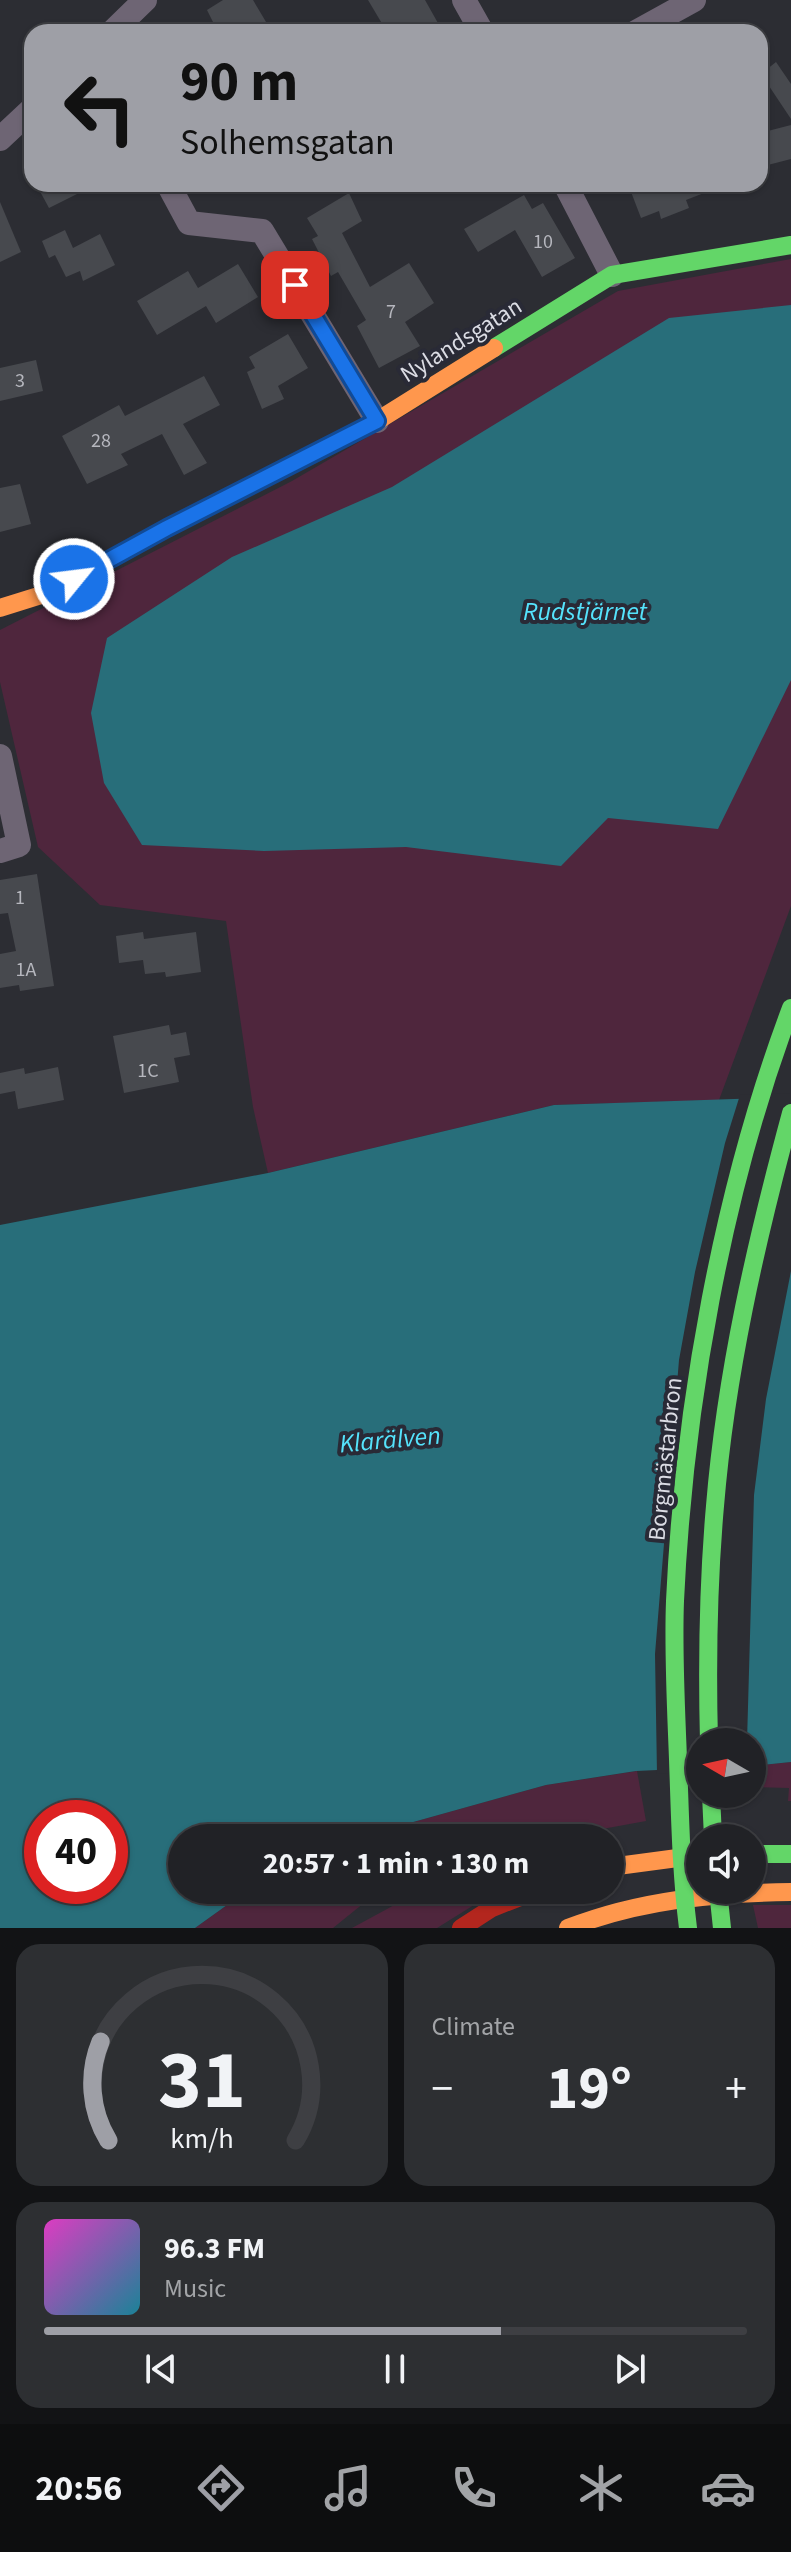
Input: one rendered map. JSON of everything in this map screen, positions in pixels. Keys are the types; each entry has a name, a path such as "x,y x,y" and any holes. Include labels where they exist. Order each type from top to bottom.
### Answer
{"main road":[{"name":"Nylandsgatan","path":"0,608 51,592 167,528 377,421 612,275 791,245"},
{"name":"Borgmästarbron","path":"688,1928 681,1856 675,1603 687,1446 705,1326 720,1254 749,1139 791,1008"},
{"path":"709,1728 707,1612 725,1419 756,1243 791,1113"},
{"path":"766,1854 791,1854"},
{"path":"624,1865 686,1857"},
{"path":"568,1928 594,1916 647,1904 698,1897 791,1892"},
{"path":"461,1928 502,1904"},
{"path":"719,1904 722,1928"}],"street":[{"path":"120,24 145,0"},
{"path":"464,0 478,24"},
{"path":"650,24 694,0"},
{"path":"2,132 24,115"},
{"path":"172,192 189,223 262,231 377,421"},
{"path":"569,192 612,275"},
{"path":"0,756 9,848"}],"shaded area":[{"path":"791,259 791,906 719,1100 554,1105 268,1173 253,1107 226,921 100,905 38,847 0,682 0,630 292,481 618,291"},
{"path":"791,1762 791,1801 788,1801 789,1788 766,1787 766,1765"},
{"path":"637,1771 646,1821 624,1825 406,1824 546,1785"},
{"path":"228,1904 363,1904 333,1928 195,1928"},
{"path":"396,1904 476,1904 437,1928 352,1928"},
{"path":"753,1905 791,1905 791,1928 758,1928"}],"water":[{"name":"Rudstjärnet","path":"791,305 791,680 718,829 608,818 561,866 406,847 264,851 142,845 104,783 91,713 107,638 232,557 392,487 669,318"},
{"name":"Klarälven","path":"791,1097 791,1762 766,1765 766,1728 686,1728 686,1769 636,1771 546,1785 406,1824 168,1824 168,1904 228,1904 195,1928 0,1928 0,1225 268,1173 554,1105"}],"pier":[{"path":"791,1093 791,1271 766,1399 754,1495 747,1728 686,1728 686,1773 657,1774 655,1654 679,1360 695,1272 725,1143 740,1095"}],"building":[{"path":"223,0 253,0 267,24 214,24 207,10"},
{"path":"368,0 425,0 438,24 382,24"},
{"path":"776,62 791,84 791,119 768,84 768,68"},
{"path":"791,125 791,159 768,165 768,131"},
{"path":"40,192 81,192 49,208"},
{"path":"631,192 707,192 686,200 689,208 661,219 659,211 641,218"},
{"path":"349,193 362,221 342,233 370,287 409,263 434,303 405,322 420,346 379,368 357,326 366,320 338,272 331,276 312,239 318,236 307,218"},
{"path":"524,195 532,209 543,203 575,258 542,277 515,230 478,252 464,229"},
{"path":"0,202 21,252 0,262"},
{"path":"65,230 73,248 100,234 115,265 83,281 80,271 66,277 55,255 49,258 42,241"},
{"path":"238,264 258,297 216,323 206,306 157,335 137,301 188,271 198,288"},
{"path":"288,334 308,368 278,386 284,399 262,409 247,372 255,368 249,357"},
{"path":"36,360 43,391 0,401 0,368"},
{"path":"204,376 220,405 183,424 207,463 184,475 162,434 121,454 128,465 87,484 62,436 119,405 125,416"},
{"path":"20,484 31,524 0,532 0,488"},
{"path":"37,874 54,986 20,991 19,985 0,988 0,954 16,951 8,913 0,914 0,880"},
{"path":"143,932 144,939 196,932 201,972 166,977 165,972 145,974 143,960 119,963 116,936"},
{"path":"169,1025 171,1035 186,1032 190,1055 174,1058 179,1082 124,1093 113,1036"},
{"path":"58,1067 64,1100 18,1109 15,1091 0,1094 0,1073 24,1068 25,1074"}],"traffic: fast":[{"path":"494,348 612,275 791,245"},
{"path":"688,1928 681,1844 674,1640 687,1452 710,1300 726,1225 745,1150 791,1008"},
{"path":"709,1728 709,1595 720,1456 744,1308 791,1113"},
{"path":"712,1808 712,1824"},
{"path":"766,1854 791,1854"},
{"path":"719,1904 722,1928"}],"traffic: slow":[{"path":"0,608 51,592 167,528 377,421 494,348"},
{"path":"624,1865 686,1857"},
{"path":"568,1928 622,1911 678,1900 791,1892"}],"traffic: jam":[{"path":"461,1928 502,1904"}],"route":[{"path":"74,579 377,421 295,285"}]}
